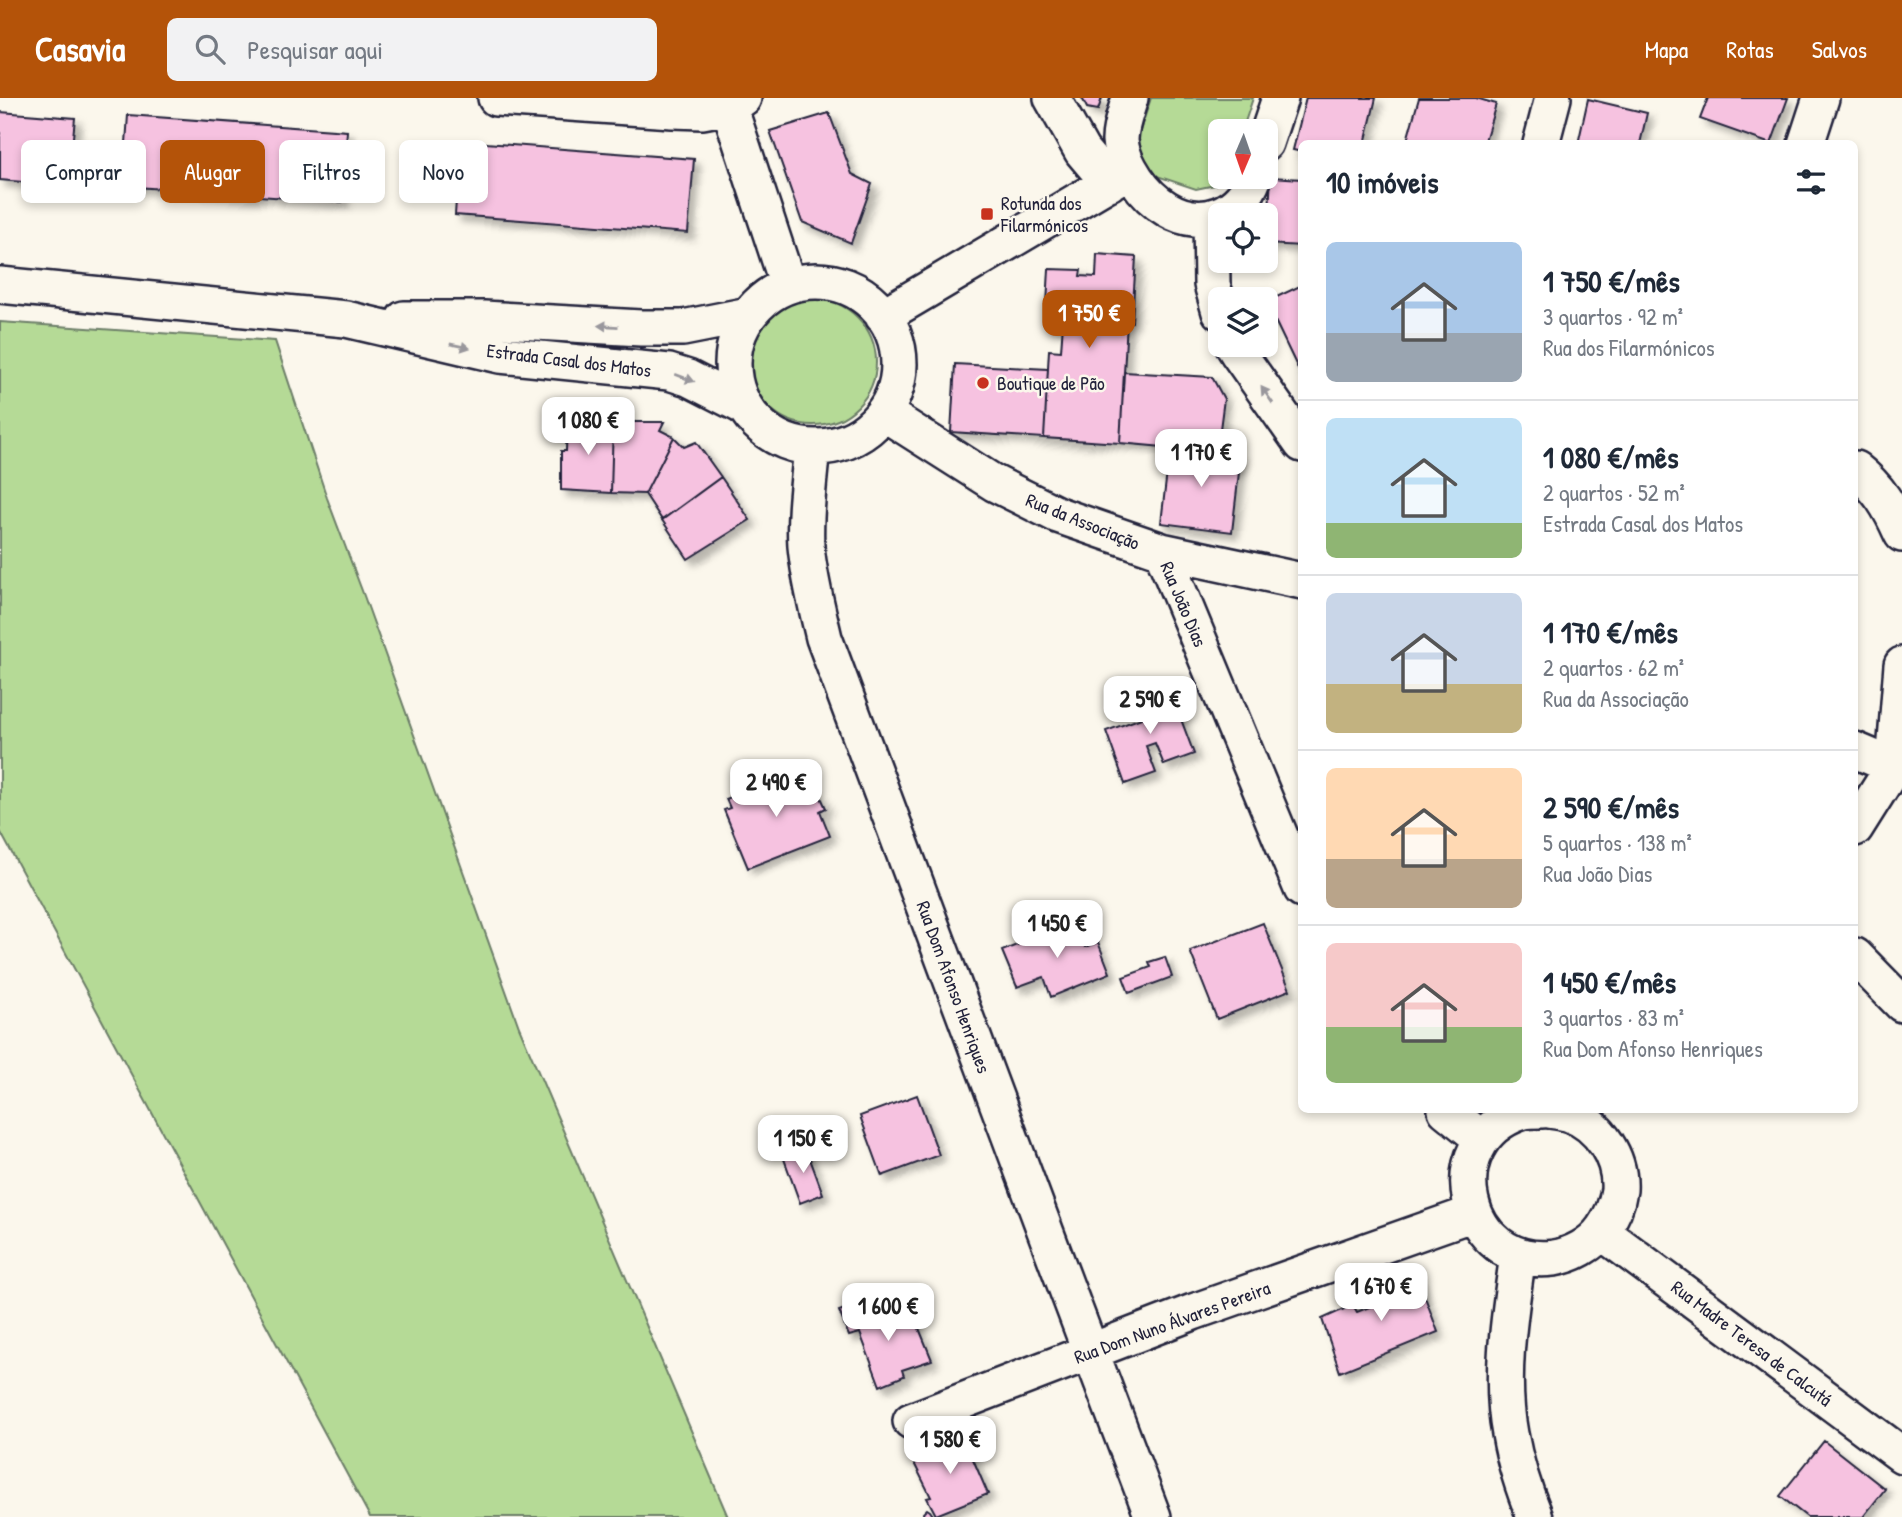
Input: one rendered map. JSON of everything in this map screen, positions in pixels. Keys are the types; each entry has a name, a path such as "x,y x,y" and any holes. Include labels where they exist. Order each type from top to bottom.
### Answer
{"street":[{"path":"496,98 702,111 736,102 788,285"},
{"path":"1052,98 1082,151 1167,209 1180,215 1208,218"},
{"path":"1120,176 1120,131 1130,98"},
{"path":"1273,119 1280,98"},
{"path":"1542,140 1553,98"},
{"path":"1807,140 1821,98"},
{"path":"883,316 1120,176"},
{"path":"816,281 844,285 869,299 888,321 897,343 900,368 895,392 884,413 864,432 839,444 812,447 785,442 762,428 745,407 735,385 732,361 737,337 749,315 766,297 788,285 816,281"},
{"name":"Estrada Casal dos Matos","path":"0,285 346,319 484,319 683,328 749,315"},
{"name":"Estrada Casal dos Matos","path":"346,319 500,355 669,372 688,378 745,407"},
{"path":"1240,357 1298,438"},
{"name":"Rua da Associação","path":"884,413 994,483 1058,515 1162,551 1298,580"},
{"name":"Rua Dom Afonso Henriques","path":"812,447 806,545 813,594 824,638 1153,1517"},
{"path":"1858,471 1872,483 1892,512 1902,534"},
{"name":"Rua João Dias","path":"1162,551 1298,879"},
{"path":"1858,824 1898,768 1902,665"},
{"path":"1858,751 1898,768"},
{"path":"1858,959 1902,1004"},
{"path":"1450,1113 1482,1139"},
{"path":"1518,1113 1500,1122 1482,1139 1471,1163 1468,1188 1474,1213 1484,1231 1500,1245 1518,1255 1541,1259 1564,1256 1584,1247 1601,1232 1613,1212 1619,1189 1617,1166 1600,1118 1566,1113"},
{"name":"Rua Dom Nuno Álvares Pereira","path":"911,1421 1193,1312 1474,1213"},
{"name":"Rua Madre Teresa de Calcutá","path":"1601,1232 1902,1455"},
{"path":"1518,1255 1507,1342 1509,1431 1518,1474 1535,1517"}],"green space":[{"path":"1151,98 1253,98 1246,119 1208,119 1208,186 1196,189 1154,175 1141,159 1137,140"},
{"path":"813,299 837,304 857,318 871,338 876,362 871,386 857,406 837,420 813,425 789,420 769,406 755,386 750,362 755,338 769,318 789,304"},
{"path":"0,322 275,341 327,498 519,1027 728,1517 370,1517 0,831"}],"building":[{"path":"1082,98 1102,98 1098,110 1087,108"},
{"path":"1306,98 1376,98 1366,140 1298,140 1298,151 1293,150"},
{"path":"1419,98 1476,98 1496,104 1485,140 1407,140"},
{"path":"1708,98 1788,98 1772,140 1760,140 1700,119"},
{"path":"1588,99 1647,113 1641,140 1579,140"},
{"path":"0,112 75,118 73,140 21,140 21,182 0,180"},
{"path":"829,113 852,174 872,184 851,243 802,222 770,131"},
{"path":"128,115 347,131 346,140 279,140 279,197 265,196 265,140 160,140 160,189 146,188 146,140 126,140"},
{"path":"488,143 694,159 688,233 455,215 456,203 488,203"},
{"path":"1278,177 1298,179 1298,246 1278,245 1278,203 1269,203 1270,189 1278,189"},
{"path":"1097,254 1136,257 1132,322 1127,321 1120,443 1044,438 1049,350 1061,351 1063,323 1046,322 1049,269 1081,270 1080,276 1096,277"},
{"path":"1298,287 1298,369 1278,327 1278,296"},
{"path":"955,364 1048,369 1044,438 951,432"},
{"path":"1124,372 1212,377 1224,399 1217,452 1120,443"},
{"path":"567,420 613,422 611,493 561,490 561,451 566,451"},
{"path":"613,422 664,422 660,430 674,437 645,494 611,493"},
{"path":"674,437 684,447 696,442 721,477 662,520 645,494"},
{"path":"1170,446 1241,455 1232,532 1161,523"},
{"path":"721,477 750,520 688,559 662,520"},
{"path":"1167,682 1194,754 1164,765 1155,743 1146,746 1156,773 1125,784 1106,731 1147,716 1138,692"},
{"path":"805,773 814,795 819,793 826,808 820,811 830,836 748,868 724,810 730,808 726,799 771,780 773,787"},
{"path":"1074,922 1085,947 1098,942 1110,973 1051,997 1044,977 1017,987 1002,951"},
{"path":"1263,923 1290,990 1217,1019 1190,951"},
{"path":"1165,957 1172,977 1129,993 1123,977 1151,967 1149,962"},
{"path":"917,1095 939,1155 882,1176 860,1116"},
{"path":"806,1148 823,1194 800,1203 783,1156"},
{"path":"1416,1273 1438,1332 1340,1372 1322,1319 1353,1305 1357,1312 1372,1306 1368,1291"},
{"path":"861,1303 871,1326 893,1319 894,1323 914,1316 932,1360 902,1370 904,1376 880,1386 860,1333 849,1336 839,1311"},
{"path":"964,1438 988,1494 936,1515 927,1498 931,1497 912,1459"},
{"path":"1824,1441 1885,1489 1863,1517 1807,1517 1780,1496"},
{"path":"927,1509 934,1517 924,1517 923,1513"}],"place":[{"name":"Rotunda dos Filarmónicos","path":"987,214"},
{"name":"Boutique de Pão","path":"983,383"}]}
